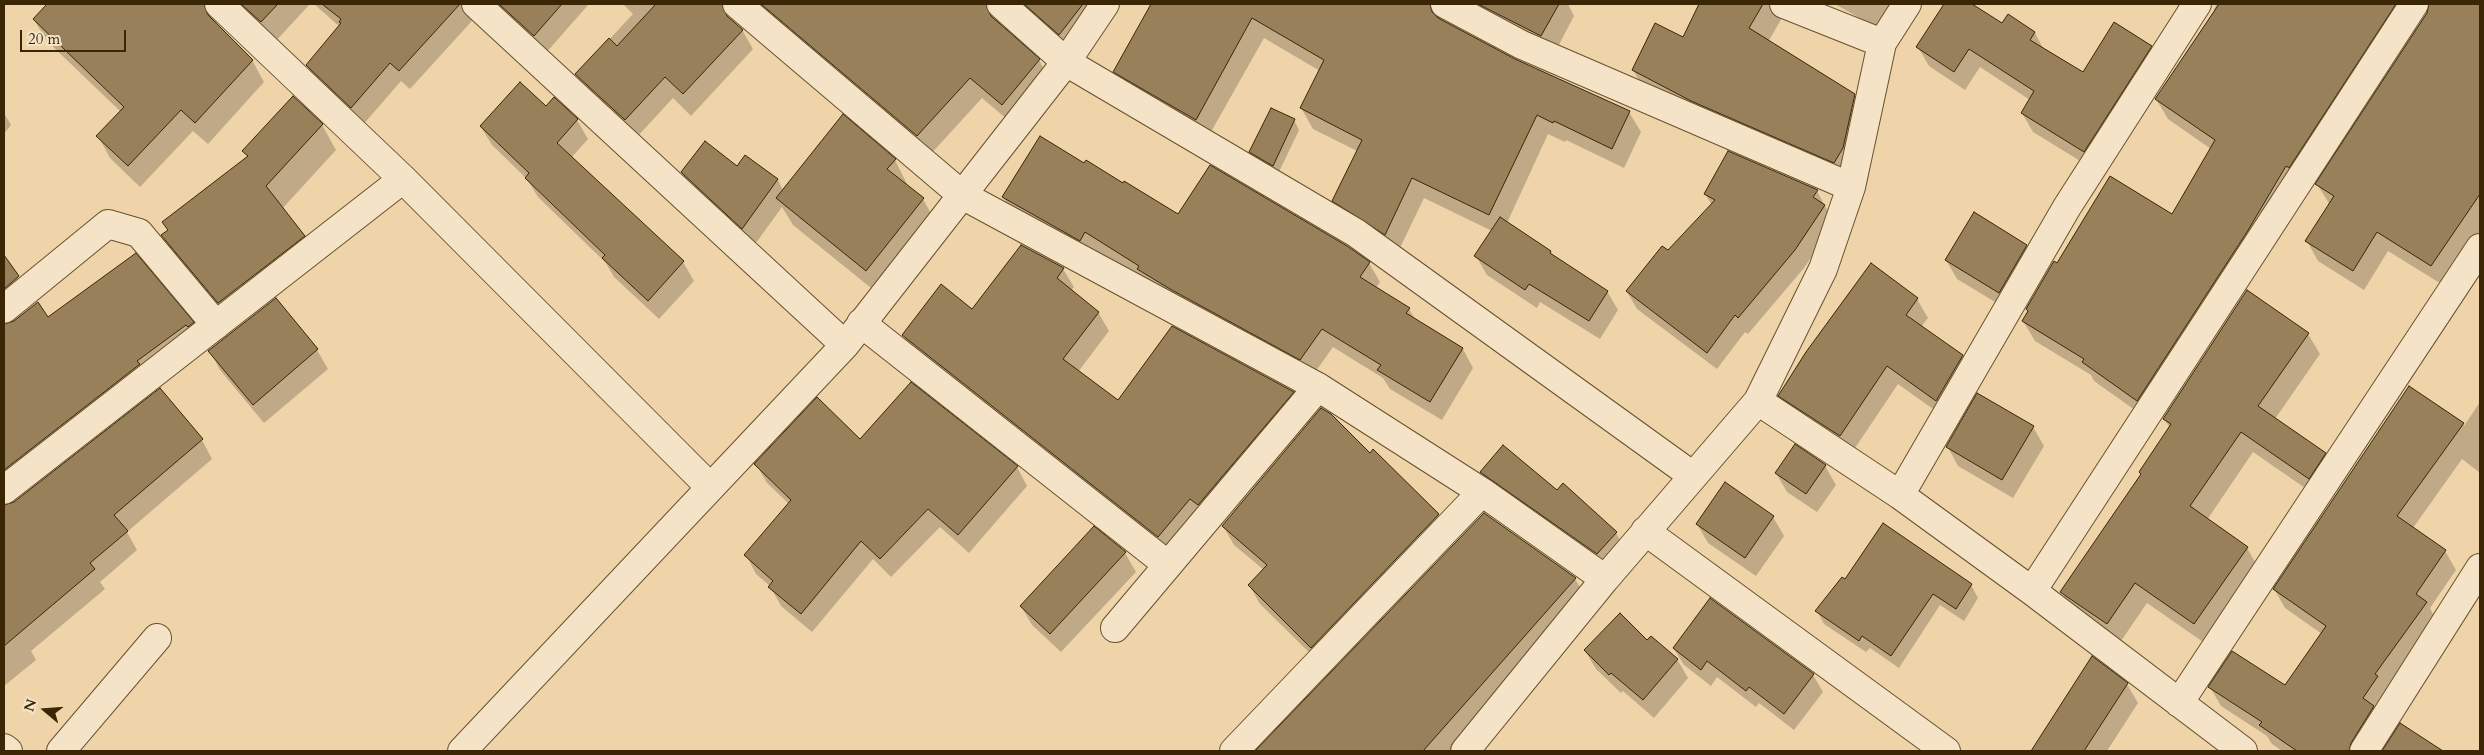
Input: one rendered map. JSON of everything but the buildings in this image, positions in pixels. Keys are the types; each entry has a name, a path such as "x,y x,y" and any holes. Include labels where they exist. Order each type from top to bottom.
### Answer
{"street":[{"path":"219,4 403,178 710,487"},
{"path":"476,4 844,345"},
{"path":"737,4 962,195 1318,387 1482,492 1605,579"},
{"path":"1002,4 1066,62 1356,233 1693,476"},
{"path":"462,751 844,345 1066,62 1105,4"},
{"path":"1446,4 1522,45 1851,187"},
{"path":"1784,4 1882,43"},
{"path":"1465,751 1645,531 1758,401 1823,269 1851,187 1882,43 1906,4"},
{"path":"1900,495 2067,207 2197,4"},
{"path":"2032,591 2414,4"},
{"path":"4,490 403,178"},
{"path":"4,309 108,224 138,233 216,325"},
{"path":"2179,703 2480,248"},
{"path":"862,323 1168,565"},
{"path":"1115,628 1318,387"},
{"path":"1758,401 1900,495 2032,591 2242,751"},
{"path":"1234,751 1482,492"},
{"path":"1645,531 1946,751"},
{"path":"2364,751 2479,571"},
{"path":"60,751 157,638"},
{"path":"4,748 8,751"}]}
